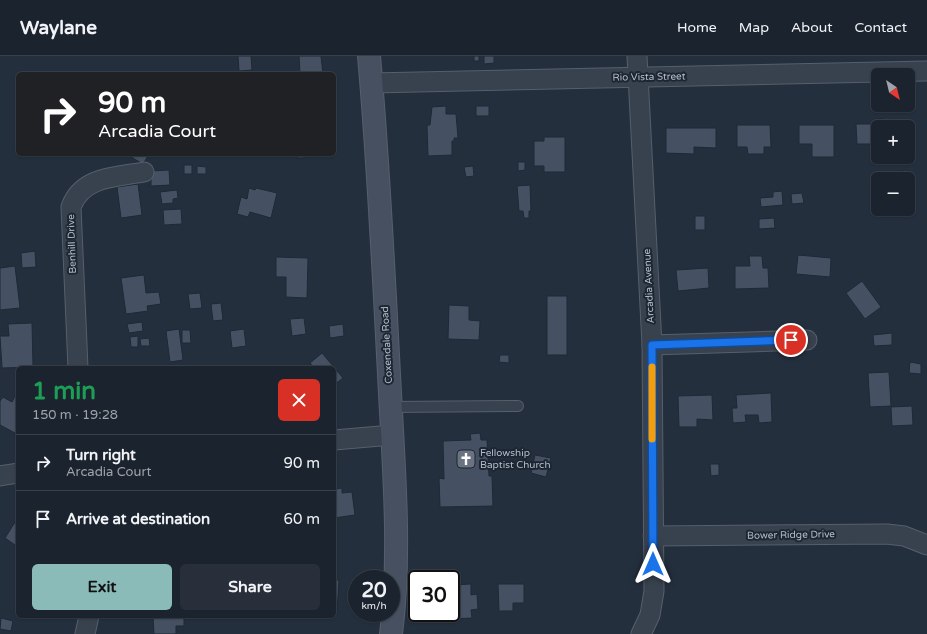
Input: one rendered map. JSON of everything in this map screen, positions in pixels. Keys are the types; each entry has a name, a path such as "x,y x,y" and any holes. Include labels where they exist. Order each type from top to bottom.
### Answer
{"street":[{"name":"Coxendale Road","path":"369,56 381,216 391,407 396,566 390,634"},
{"name":"Arcadia Avenue","path":"637,56 652,345 653,602 641,634"},
{"name":"Rio Vista Street","path":"371,83 638,77 884,64 927,71"},
{"name":"Benhill Drive","path":"78,366 71,207 74,198 81,189 91,183 144,172"},
{"path":"652,345 807,340"},
{"path":"336,440 392,435"},
{"path":"0,476 16,473"},
{"name":"Bower Ridge Drive","path":"653,536 886,534 904,536 927,545"},
{"path":"85,634 89,618"}],"lane":[{"path":"391,407 518,406"}],"building":[{"path":"238,56 251,56 252,70 239,71"},
{"path":"299,56 321,56 323,72 300,72"},
{"path":"474,56 479,56 479,61 474,61"},
{"path":"484,56 494,56 494,63 484,64"},
{"path":"446,106 446,114 456,114 458,138 454,138 454,141 452,141 452,155 428,156 427,125 430,125 432,107"},
{"path":"476,106 489,106 489,116 476,116"},
{"path":"888,118 888,120 874,120"},
{"path":"856,124 871,124 871,144 857,144"},
{"path":"737,125 770,125 771,147 764,147 764,154 748,154 747,147 737,147"},
{"path":"799,125 834,125 834,157 812,157 812,144 799,144"},
{"path":"666,128 716,128 716,148 694,147 694,154 666,153"},
{"path":"544,137 565,137 565,172 544,172 544,166 534,166 534,141 544,141"},
{"path":"131,156 148,156 143,164"},
{"path":"297,156 304,156 304,158 297,158"},
{"path":"518,162 525,162 525,170 518,171"},
{"path":"184,165 192,165 192,174 184,174"},
{"path":"197,166 206,167 206,174 197,174"},
{"path":"473,166 474,176 466,177 464,167"},
{"path":"169,170 170,185 151,186 151,171"},
{"path":"907,170 907,172 897,172"},
{"path":"138,184 142,215 121,218 117,187"},
{"path":"530,185 531,211 529,211 529,218 524,218 523,211 519,211 517,186"},
{"path":"249,188 255,190 256,188 277,193 271,218 250,212 248,217 237,214 241,197 247,199"},
{"path":"177,190 178,198 173,199 173,203 162,204 160,192"},
{"path":"782,191 783,205 761,207 760,198 773,197 773,192"},
{"path":"802,193 804,203 792,204 791,194"},
{"path":"181,209 182,224 164,225 163,210"},
{"path":"695,216 705,216 705,230 695,230"},
{"path":"774,218 775,228 759,229 759,219"},
{"path":"35,251 36,267 22,268 21,253"},
{"path":"798,255 831,258 830,277 796,274"},
{"path":"749,256 762,256 763,268 768,268 769,288 735,289 735,266 750,266"},
{"path":"276,257 308,258 307,298 286,297 286,277 276,277"},
{"path":"15,266 20,308 0,310 0,268"},
{"path":"708,268 709,288 678,291 676,270"},
{"path":"144,275 146,293 159,292 161,304 147,306 148,311 126,314 121,278"},
{"path":"862,281 881,307 865,319 846,293"},
{"path":"200,293 202,308 190,309 188,294"},
{"path":"547,296 567,296 567,355 547,355"},
{"path":"221,303 223,320 213,321 211,304"},
{"path":"449,305 469,306 469,320 480,321 479,340 448,339"},
{"path":"304,318 306,334 292,336 290,319"},
{"path":"142,322 143,331 129,333 127,324"},
{"path":"32,323 33,366 2,368 0,336 9,336 8,324"},
{"path":"343,324 344,336 330,338 329,326"},
{"path":"179,329 183,360 170,362 166,331"},
{"path":"244,329 246,346 232,348 230,331"},
{"path":"182,330 190,330 191,343 182,343"},
{"path":"892,333 892,345 874,346 873,335"},
{"path":"138,336 138,347 131,347 130,337"},
{"path":"149,338 150,346 141,346 140,339"},
{"path":"322,353 333,366 312,366 310,363"},
{"path":"500,355 509,355 509,363 499,362"},
{"path":"910,362 921,364 921,374 909,373"},
{"path":"336,370 343,378 336,383"},
{"path":"889,372 891,406 870,407 868,373"},
{"path":"771,393 772,422 759,423 758,415 745,415 746,422 733,423 732,408 737,408 736,395"},
{"path":"16,394 16,433 0,425 0,401 3,397 12,402"},
{"path":"712,395 713,420 697,419 697,427 679,427 678,396"},
{"path":"912,406 913,425 892,426 891,407"},
{"name":"Fellowship Baptist Church","path":"480,433 481,440 487,440 489,476 492,476 493,506 440,507 439,478 444,479 443,441 471,440 470,434"},
{"path":"535,455 551,458 546,477 531,473"},
{"path":"710,464 719,464 719,475 711,476"},
{"path":"342,488 342,493 352,492 355,515 336,518 336,489"},
{"path":"16,521 16,546 5,538"},
{"path":"336,580 339,580 337,612"},
{"path":"471,584 471,595 477,594 478,609 471,610 472,618 460,619 460,585"},
{"path":"498,584 524,584 524,603 513,603 513,611 499,611"},
{"path":"1,618 13,621 11,631 0,629"},
{"path":"153,618 184,618 184,626 176,626 176,634 154,634"}],"slow traffic":[{"path":"652,367 652,439"}],"place":[{"name":"Fellowship Baptist Church","path":"466,459"}],"route":[{"path":"653,564 652,345 791,340"}]}
